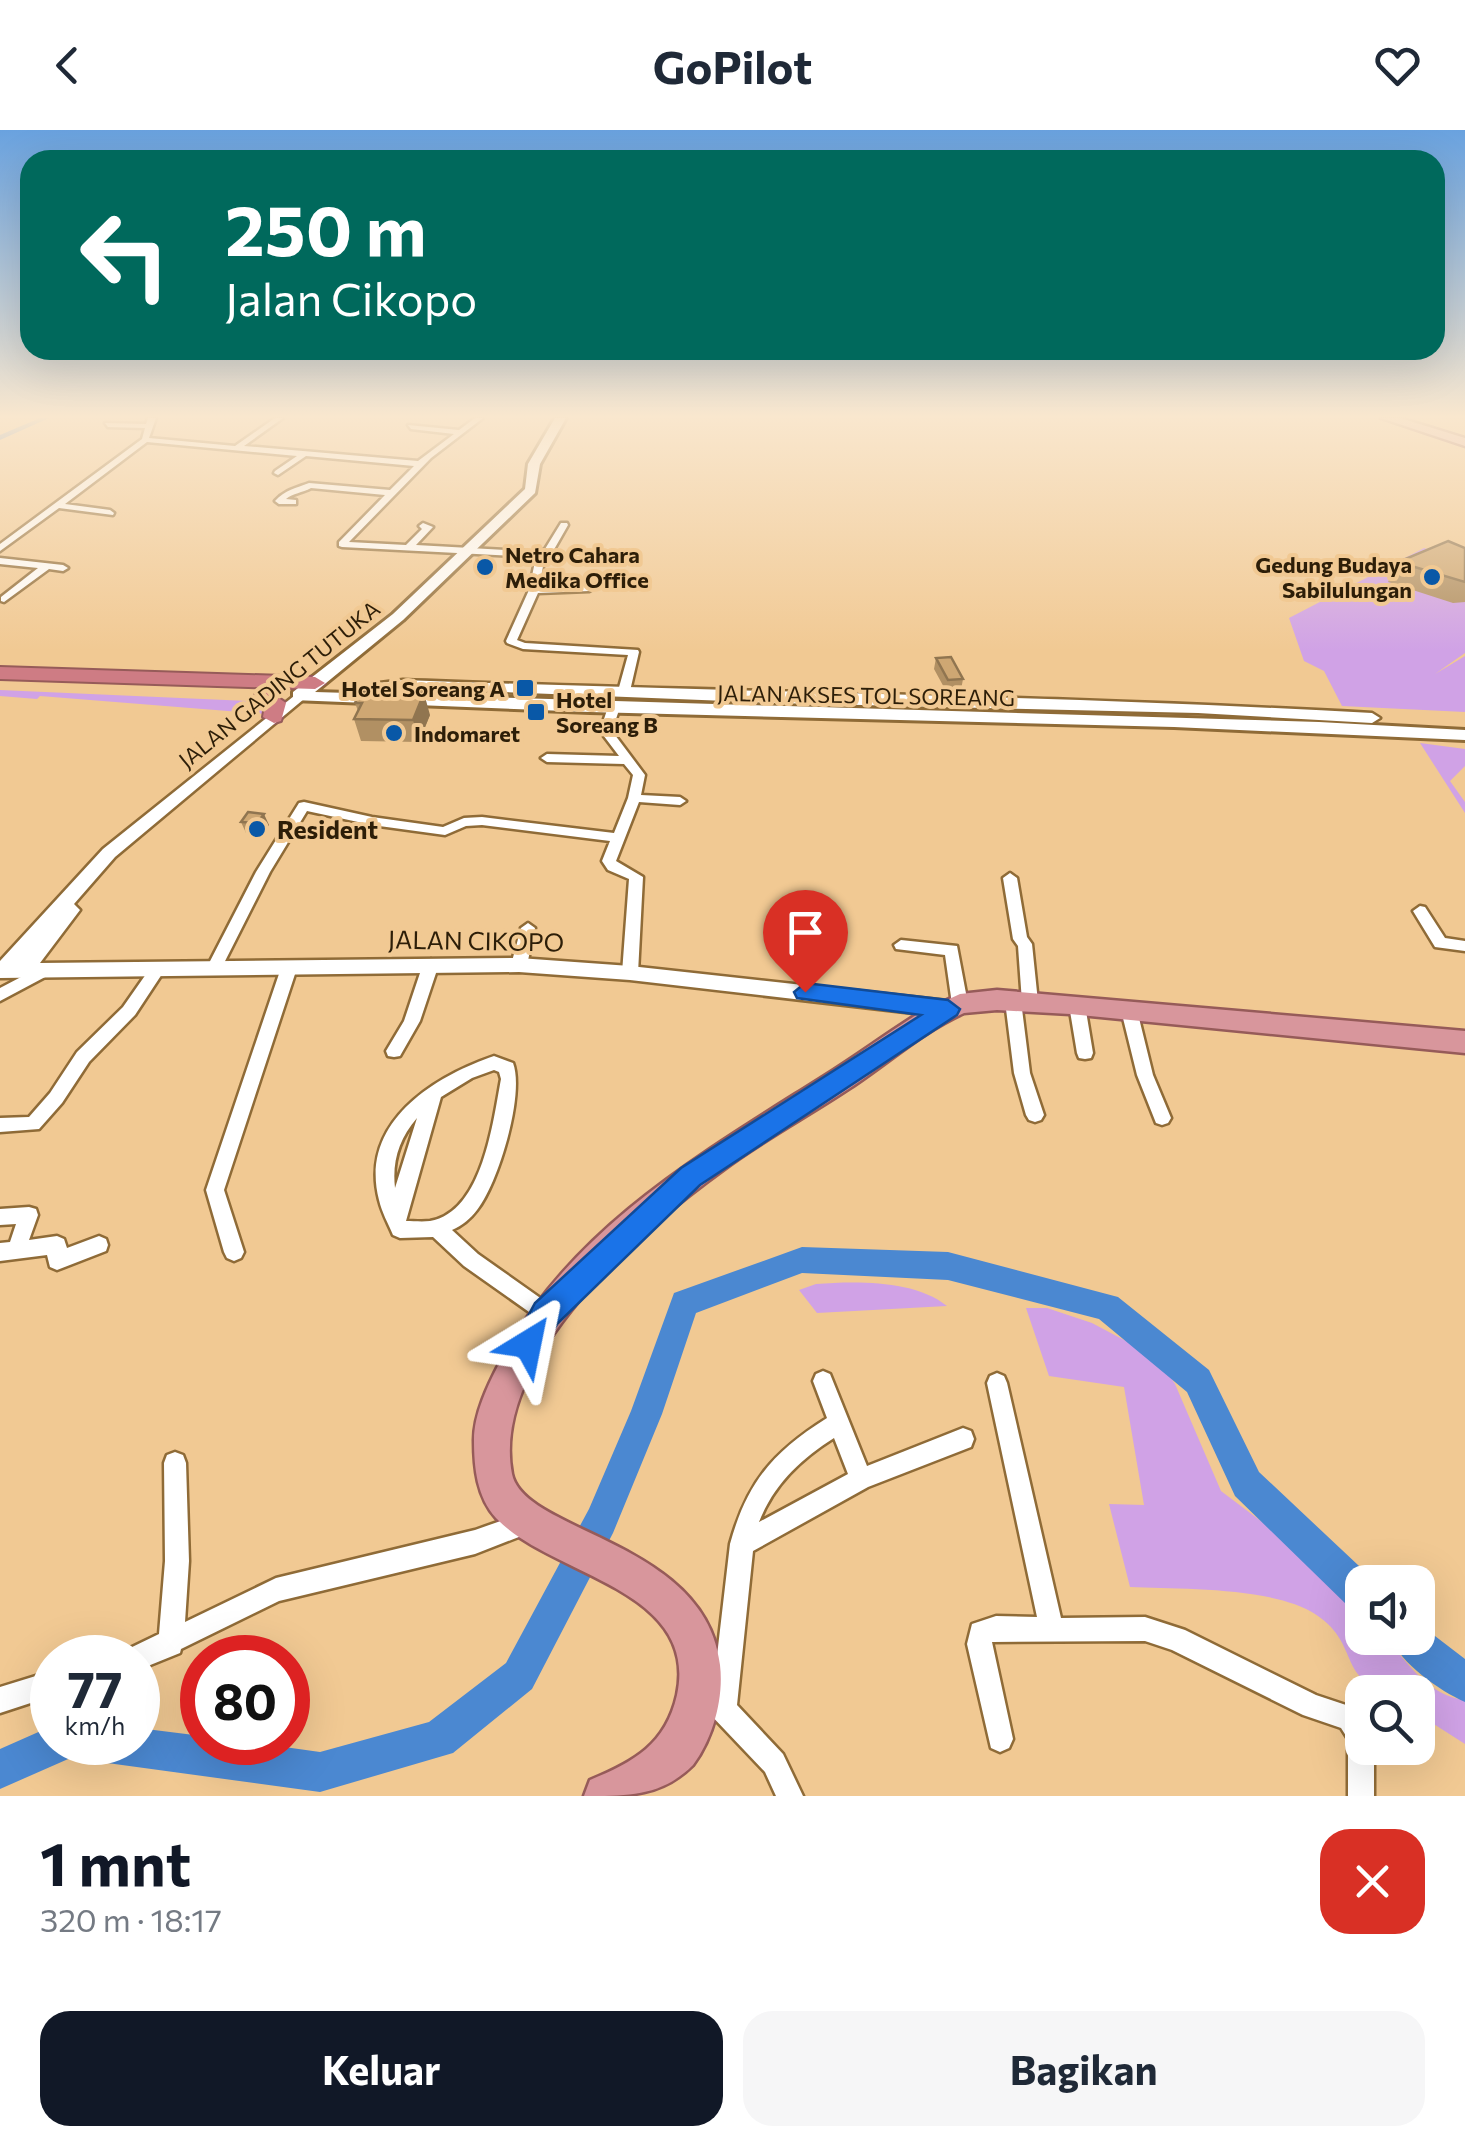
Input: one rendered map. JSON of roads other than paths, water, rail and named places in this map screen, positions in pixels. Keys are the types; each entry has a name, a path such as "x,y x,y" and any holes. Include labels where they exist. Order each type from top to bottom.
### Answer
{"highway":[{"path":"0,673 315,690"},
{"path":"0,682 265,694 315,690"},
{"path":"265,694 276,703 274,717"},
{"path":"606,1796 632,1786 664,1765 712,1700 696,1640 668,1599 641,1580 535,1524 502,1497 495,1482 492,1441 510,1374 546,1314 691,1176 954,1007 1022,1001 1465,1042"}],"main road":[{"name":"JALAN GADING TUTUKA","path":"315,690 478,551 526,496"},
{"name":"JALAN GADING TUTUKA","path":"380,687 352,685 352,666 536,496"},
{"name":"JALAN AKSES TOL SOREANG","path":"315,690 352,685 725,712 1016,711"},
{"name":"JALAN AKSES TOL SOREANG","path":"315,690 380,687 1376,724 1465,721"},
{"name":"JALAN AKSES TOL SOREANG","path":"1376,724 1465,737"}],"street":[{"path":"0,548 67,496"},
{"path":"285,496 279,501 293,502"},
{"path":"373,496 390,499"},
{"path":"393,496 342,544 541,555 549,552 564,525"},
{"path":"56,504 110,513"},
{"path":"408,548 430,527 424,526"},
{"path":"541,555 534,590 512,642 523,646 634,652 624,691"},
{"path":"0,561 64,568"},
{"path":"4,599 47,566"},
{"path":"534,590 589,588"},
{"name":"JALAN AKSES TOL SOREANG","path":"380,687 403,684 624,691 779,701 1198,708 1376,724"},
{"name":"JALAN AKSES TOL SOREANG","path":"352,685 373,703 1376,724"},
{"name":"JALAN GADING TUTUKA","path":"17,971 109,853 274,717 315,690"},
{"name":"JALAN GADING TUTUKA","path":"17,971 97,878 315,690"},
{"path":"613,710 606,731 638,774 634,798 610,864 632,874 637,882 630,973"},
{"path":"548,758 629,760"},
{"path":"634,798 680,801"},
{"path":"214,969 263,872 304,806 446,831 464,822 482,821 619,838"},
{"path":"1010,878 1020,939 1025,944 1022,1073 1035,1115"},
{"path":"1420,911 1440,943 1465,946"},
{"path":"519,965 528,928"},
{"path":"901,945 952,950 954,1007"},
{"path":"394,1051 412,1028 415,1005 431,964"},
{"name":"JALAN CIKOPO","path":"17,971 519,965 954,1007"},
{"path":"234,1252 215,1190 289,968"},
{"path":"0,1125 32,1124 56,1098 83,1057 129,1011 156,970"},
{"path":"0,995 17,971"},
{"path":"1077,1005 1085,1053"},
{"path":"1129,1010 1145,1075 1162,1118"},
{"path":"494,1063 507,1068 509,1078 495,1154 482,1189 462,1217 438,1230 400,1229 395,1220 383,1177 396,1128 433,1093 472,1070 494,1063"},
{"path":"395,1220 433,1093"},
{"path":"0,1216 29,1215 8,1251"},
{"path":"438,1230 471,1260 546,1314"},
{"path":"8,1251 57,1245 57,1261 99,1245"},
{"path":"823,1381 861,1479"},
{"path":"997,1383 1052,1630"},
{"path":"790,1796 774,1763 712,1700 742,1544 757,1492 807,1442 838,1423"},
{"path":"742,1544 861,1479 964,1438"},
{"path":"171,1644 176,1561 175,1463"},
{"path":"160,1649 276,1590 535,1524"},
{"path":"1000,1739 979,1644 980,1633 996,1628 1145,1628 1312,1706 1349,1718 1361,1736 1361,1796"},
{"path":"0,1700 30,1691"}],"waterway":[{"path":"160,1750 320,1772 439,1739 519,1676 601,1521 646,1414 685,1303 802,1260 948,1266 1107,1307 1198,1381 1247,1484 1345,1578"},
{"path":"1430,1655 1465,1683"},
{"path":"0,1769 30,1756"}],"place":[{"name":"Netro Cahara Medika Office","path":"485,567"},
{"name":"Gedung Budaya Sabilulungan","path":"1432,577"},
{"name":"Hotel Soreang A","path":"525,688"},
{"name":"Hotel Soreang B","path":"536,712"},
{"name":"Indomaret","path":"394,733"},
{"name":"Resident","path":"257,829"}]}
